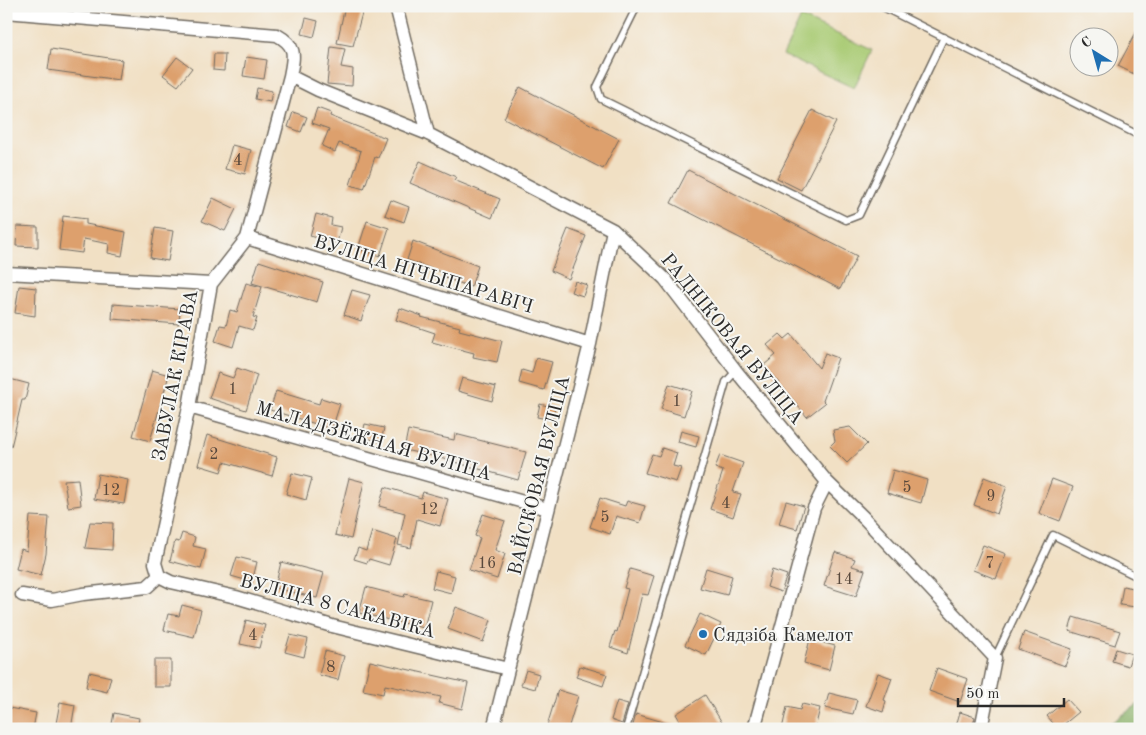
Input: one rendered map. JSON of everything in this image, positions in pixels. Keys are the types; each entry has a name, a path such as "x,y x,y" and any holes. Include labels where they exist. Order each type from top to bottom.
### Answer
{"street":[{"path":"396,6 428,134"},
{"name":"ЗАВУЛАК КІРАВА","path":"6,12 277,35 288,41 294,54 290,76 246,238 211,284 189,407 155,563 159,576"},
{"name":"РАДНІКОВАЯ ВУЛІЦА","path":"290,76 318,90 428,134 613,230 665,279 736,371 827,482 864,518 995,658"},
{"name":"ВАЙСКОВАЯ ВУЛІЦА","path":"493,729 590,344 613,230"},
{"name":"ВУЛІЦА НІЧЫПАРАВІЧ","path":"246,238 590,344"},
{"path":"6,273 211,284"},
{"name":"МАЛАДЗЁЖНАЯ ВУЛІЦА","path":"189,407 548,509"},
{"path":"754,729 814,508 827,482"},
{"path":"22,595 52,600 83,594 146,587 159,576"},
{"name":"ВУЛІЦА 8 САКАВІКА","path":"159,576 171,582 236,597 332,626 508,669"},
{"path":"981,729 995,658"}],"lane":[{"path":"637,6 597,87 601,99 846,220 859,215 944,37"},
{"path":"881,6 1140,136"},
{"path":"626,729 726,382 736,371"},
{"path":"995,658 1053,535 1140,578"}],"green space":[{"path":"801,17 872,50 854,88 783,55"},
{"path":"1140,703 1140,729 1102,729"}],"building":[{"path":"345,6 364,6 353,46 337,43"},
{"path":"306,18 318,21 314,37 302,34"},
{"path":"1140,25 1140,77 1118,66"},
{"path":"331,47 345,49 341,67 353,69 352,86 327,84"},
{"path":"51,49 122,60 119,80 48,70"},
{"path":"214,54 225,54 224,71 213,70"},
{"path":"177,57 192,68 178,86 163,75"},
{"path":"246,57 267,60 264,79 243,76"},
{"path":"520,87 619,139 603,169 504,118"},
{"path":"257,88 272,91 270,102 255,99"},
{"path":"317,108 331,113 330,116 386,138 378,158 375,157 364,189 350,185 361,151 339,143 335,152 322,146 329,129 312,123"},
{"path":"812,110 836,122 801,190 777,178"},
{"path":"293,112 307,117 301,132 288,127"},
{"path":"232,145 251,150 245,174 225,169"},
{"path":"420,161 456,177 454,180 500,199 492,218 410,183"},
{"path":"688,170 857,256 840,289 671,203"},
{"path":"213,198 236,209 225,231 202,221"},
{"path":"391,200 409,207 404,222 385,215"},
{"path":"316,214 332,218 331,225 341,227 337,243 310,236"},
{"path":"63,216 86,219 86,224 126,232 122,256 108,253 109,244 84,239 82,253 59,250"},
{"path":"367,221 389,228 380,256 358,249"},
{"path":"17,226 38,227 38,247 16,246"},
{"path":"155,228 173,231 168,261 150,258"},
{"path":"568,229 586,236 569,279 551,271"},
{"path":"413,241 478,266 471,287 445,278 446,274 407,260"},
{"path":"259,261 323,282 317,302 252,283"},
{"path":"575,281 587,285 583,296 571,292"},
{"path":"246,283 262,287 253,317 257,318 253,330 239,326 233,347 215,341 220,325 226,326 230,310 237,312"},
{"path":"19,286 36,288 35,316 15,313"},
{"path":"352,290 370,295 361,321 344,315"},
{"path":"113,304 180,309 179,324 112,319"},
{"path":"400,308 421,317 460,327 459,330 502,341 497,362 473,357 474,353 432,342 435,333 396,320"},
{"path":"780,334 785,339 791,334 819,368 825,353 838,358 823,401 825,403 807,417 764,365 776,355 767,345"},
{"path":"536,358 552,362 544,390 519,383 522,370 532,373"},
{"path":"237,368 257,375 246,410 209,398 218,373 233,378"},
{"path":"152,370 169,375 150,441 133,436"},
{"path":"6,378 29,384 25,400 22,400 11,447 6,446"},
{"path":"462,378 496,387 492,401 458,391"},
{"path":"669,384 692,391 684,416 661,409"},
{"path":"276,391 319,404 321,398 340,404 332,429 270,410"},
{"path":"540,404 555,408 552,420 537,417"},
{"path":"365,424 384,428 381,442 362,437"},
{"path":"850,427 867,444 847,463 830,446 835,441 833,430"},
{"path":"408,430 454,440 455,434 526,452 518,480 433,456 404,450"},
{"path":"681,431 699,436 696,447 678,442"},
{"path":"207,435 277,457 272,476 224,462 221,472 198,465"},
{"path":"662,448 677,453 673,466 681,468 676,482 645,473 652,454 659,456"},
{"path":"720,455 743,463 733,492 741,494 733,517 710,509 723,471 715,468"},
{"path":"893,470 927,480 921,503 887,493"},
{"path":"292,473 312,478 306,500 286,494"},
{"path":"98,474 128,480 124,504 94,499"},
{"path":"984,477 1007,486 997,514 974,505"},
{"path":"349,478 364,482 351,539 335,535"},
{"path":"78,479 81,505 68,507 64,480"},
{"path":"1052,479 1073,487 1060,521 1039,513"},
{"path":"385,487 421,498 423,492 448,499 440,526 417,519 411,548 398,545 405,513 379,506"},
{"path":"600,498 625,506 627,501 645,506 640,523 616,516 610,534 590,527"},
{"path":"786,501 804,506 797,529 779,524"},
{"path":"483,514 505,521 495,550 505,554 497,579 469,570 480,538 475,536"},
{"path":"30,516 49,517 46,554 41,575 16,569 21,549 27,551"},
{"path":"90,522 113,523 112,550 85,548"},
{"path":"372,531 397,539 389,565 369,559 367,563 354,559 358,548 366,551"},
{"path":"182,533 195,537 193,546 206,549 201,569 170,561 175,541 179,542"},
{"path":"983,545 1006,554 996,579 973,570"},
{"path":"835,552 855,559 852,566 865,570 856,596 824,586"},
{"path":"237,557 257,562 252,582 231,576"},
{"path":"281,562 324,573 317,598 275,588"},
{"path":"706,568 732,576 727,595 700,588"},
{"path":"630,569 654,576 648,595 642,594 628,653 610,647 615,631 617,632 628,589 624,588"},
{"path":"772,570 787,575 781,592 767,587"},
{"path":"436,571 455,576 451,593 432,588"},
{"path":"1123,586 1138,589 1136,607 1120,605"},
{"path":"366,587 404,597 405,594 431,600 424,628 359,613"},
{"path":"182,605 201,610 194,637 164,630 168,614 179,616"},
{"path":"456,607 491,620 483,642 448,629"},
{"name":"Сядзіба Камелот","path":"700,614 721,624 706,655 685,645"},
{"path":"1073,617 1120,631 1115,645 1069,631"},
{"path":"246,620 265,625 259,648 240,644"},
{"path":"1024,632 1072,649 1065,666 1018,649"},
{"path":"290,635 308,639 304,657 285,652"},
{"path":"810,639 835,646 829,670 804,663"},
{"path":"1116,649 1132,654 1128,666 1112,661"},
{"path":"325,651 344,656 338,680 319,675"},
{"path":"154,660 171,660 171,687 154,687"},
{"path":"370,661 468,683 462,709 439,703 441,697 385,685 383,694 363,690"},
{"path":"580,666 607,674 603,686 576,677"},
{"path":"937,668 968,679 960,702 929,691"},
{"path":"526,670 539,674 535,689 521,685"},
{"path":"89,672 111,677 107,692 86,687"},
{"path":"878,673 892,678 884,700 886,701 883,712 866,706"},
{"path":"558,690 578,696 568,729 546,729"},
{"path":"829,693 857,700 853,714 825,708"},
{"path":"705,695 726,729 685,729 676,714"},
{"path":"1067,699 1079,712 1058,729 1047,716"},
{"path":"617,701 628,704 622,724 611,720"},
{"path":"60,702 75,705 71,729 55,729"},
{"path":"802,704 820,708 815,729 782,729 787,707 800,710"},
{"path":"9,708 36,713 33,729 6,729"},
{"path":"960,712 975,717 972,729 956,726"},
{"path":"114,713 139,718 137,729 111,729"},
{"path":"636,714 677,726 676,729 632,729"}],"place":[{"name":"Сядзіба Камелот","path":"703,634"}]}
